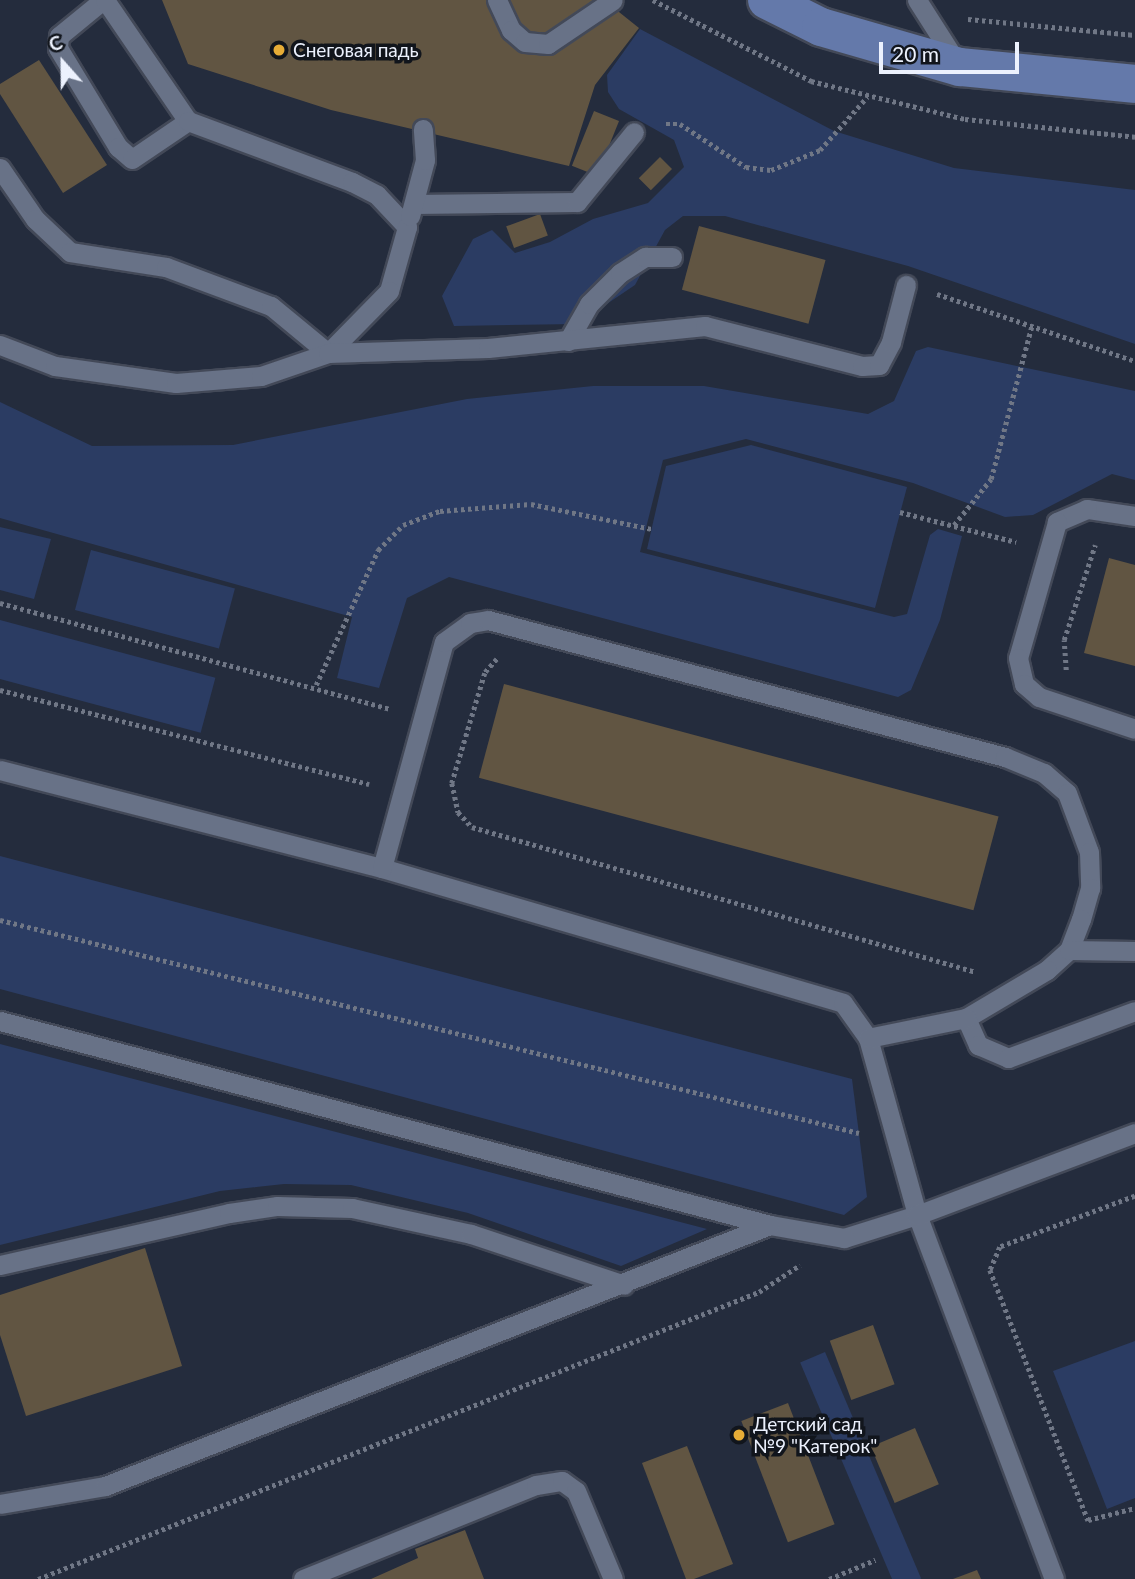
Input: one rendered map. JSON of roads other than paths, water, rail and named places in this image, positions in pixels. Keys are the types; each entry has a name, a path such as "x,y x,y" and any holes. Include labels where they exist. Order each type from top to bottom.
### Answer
{"main road":[{"path":"767,0 821,27 960,67 1135,84"}],"lane":[{"path":"188,121 132,159 118,148 58,48 58,36 104,0 188,121 352,182 377,195 407,227"},
{"path":"498,0 511,30 525,42 548,44 613,0"},
{"path":"924,7 960,67"},
{"path":"328,353 388,291 425,160 423,130"},
{"path":"414,204 577,202 634,132"},
{"path":"0,168 36,219 70,252 166,267 271,306 328,353"},
{"path":"568,341 589,304 620,273 645,257 672,257"},
{"path":"0,345 55,366 176,383 261,376 328,353 568,341 705,326 862,366 879,365 905,285"},
{"path":"1135,516 1070,512 1057,522 1018,658 1024,684 1039,697 1135,729"},
{"path":"382,868 444,642 470,623 488,620 1005,757 1044,774 1067,793 1089,852 1090,888 1069,950 1023,986 966,1018 868,1038"},
{"path":"0,770 382,868 843,1003 868,1038 891,1135 917,1215 1055,1579"},
{"path":"1069,950 1135,951"},
{"path":"966,1018 978,1045 1009,1058 1135,1011"},
{"path":"0,1021 770,1225 844,1238 917,1215 1135,1132"},
{"path":"0,1265 229,1213 277,1206 352,1208 471,1234 624,1285"},
{"path":"0,1504 105,1486 624,1285 770,1225"},
{"path":"303,1579 536,1485 562,1481 576,1491 613,1579"}],"place":[{"name":"Снеговая падь","path":"279,50"},
{"name":"Детский сад №9 \"Катерок\"","path":"739,1435"}]}
